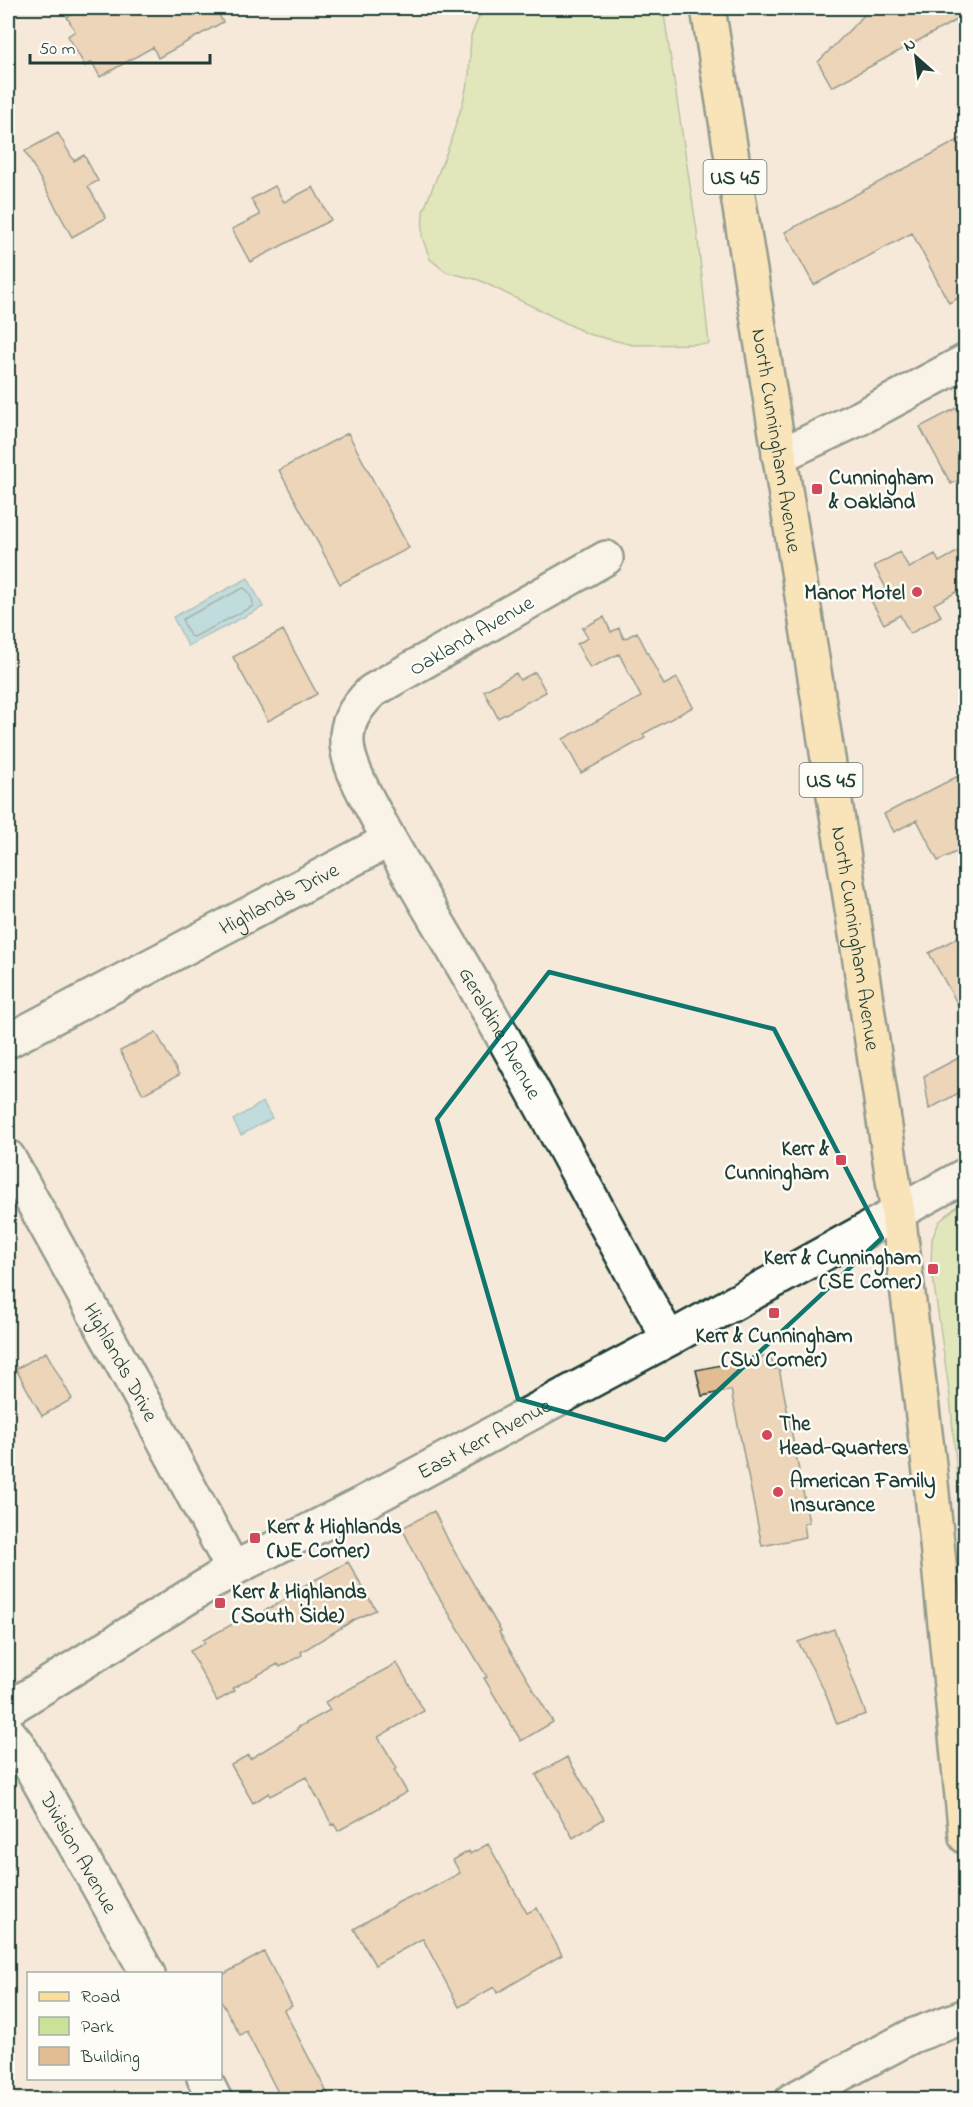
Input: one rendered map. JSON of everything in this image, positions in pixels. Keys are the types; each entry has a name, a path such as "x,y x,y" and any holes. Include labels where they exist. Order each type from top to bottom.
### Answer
{"main road":[{"name":"North Cunningham Avenue","path":"708,8 898,1213 929,1462 966,1837"}],"street":[{"path":"779,456 861,418 966,361"},
{"name":"Oakland Avenue","path":"349,724 356,707 372,691 606,558"},
{"name":"Geraldine Avenue","path":"349,724 348,754 368,801 477,991 669,1339"},
{"name":"Highlands Drive","path":"8,1041 389,840"},
{"name":"Highlands Drive","path":"8,1157 233,1569"},
{"name":"East Kerr Avenue","path":"8,1709 233,1569 356,1507 669,1339 966,1175"},
{"name":"Division Avenue","path":"8,1732 19,1746 147,1972"},
{"path":"792,2100 912,2036 966,2016"},
{"path":"205,2080 215,2100"}],"highlighted area":[{"path":"549,972 774,1029 882,1238 665,1440 518,1399 437,1119"}],"green space":[{"path":"487,8 663,8 697,231 709,344 633,345 588,334 479,280 446,272 430,259 422,237 423,212 449,146 463,102 469,75 471,36 479,17"},
{"path":"965,1199 965,1565 950,1397 931,1264 932,1239 939,1222"}],"water":[{"path":"248,578 263,607 188,646 173,617"},
{"path":"263,1102 272,1118 241,1135 233,1120"}],"building":[{"path":"84,8 215,8 223,22 158,58 153,47 100,77 92,62 85,66 68,36 75,31 67,17"},
{"path":"871,8 966,8 966,15 832,87 818,62"},
{"path":"58,133 74,161 84,155 98,181 88,186 106,218 72,237 25,151"},
{"path":"966,136 966,294 949,303 912,233 814,285 785,232"},
{"path":"275,186 284,202 313,187 331,220 250,262 232,229 260,215 251,199"},
{"path":"966,403 966,477 951,484 920,427"},
{"path":"348,433 409,548 340,584 279,470"},
{"name":"Manor Motel","path":"966,547 966,587 934,604 941,616 910,634 900,615 884,624 869,597 886,588 874,566 900,552 909,568 935,554 939,562"},
{"path":"604,617 611,632 619,628 624,639 637,632 664,685 677,678 693,707 643,734 645,738 581,773 563,739 641,697 619,654 590,668 577,644 588,638 582,628"},
{"path":"283,630 317,694 268,721 233,657"},
{"path":"535,672 546,692 498,718 484,691 516,673 520,680"},
{"path":"966,772 966,847 938,861 917,820 894,832 884,814"},
{"path":"966,933 966,1019 929,953"},
{"path":"156,1032 179,1075 143,1094 120,1051"},
{"path":"966,1054 966,1089 929,1109 924,1076"},
{"path":"46,1352 72,1399 42,1416 16,1369"},
{"path":"771,1355 774,1369 779,1368 809,1522 804,1524 806,1537 762,1546 731,1390 702,1396 696,1370"},
{"path":"434,1511 450,1544 501,1631 499,1632 553,1722 521,1741 484,1678 487,1677 424,1572 402,1528"},
{"path":"348,1562 376,1610 354,1620 280,1667 278,1664 233,1688 235,1691 217,1701 190,1651 205,1643 203,1640 255,1612 256,1616 289,1597 287,1595"},
{"path":"834,1629 866,1714 837,1724 825,1692 798,1642"},
{"path":"397,1663 424,1711 378,1737 397,1768 394,1770 407,1792 338,1831 334,1824 332,1825 306,1777 270,1796 269,1793 253,1803 231,1765 248,1755 250,1759 297,1728 330,1710 325,1702"},
{"path":"567,1757 604,1819 573,1838 536,1775"},
{"path":"488,1844 527,1913 537,1908 562,1955 497,1993 494,1987 459,2007 423,1939 375,1965 354,1929 399,1902 416,1894 417,1896 460,1873 453,1860"},
{"path":"264,1952 292,2006 284,2010 331,2100 282,2100 246,2031 240,2035 222,2003 222,1975"}],"place":[{"name":"Cunningham & Oakland","path":"817,489"},
{"name":"Manor Motel","path":"917,592"},
{"name":"Kerr & Cunningham","path":"841,1160"},
{"name":"Kerr & Cunningham (SE Corner)","path":"933,1269"},
{"name":"Kerr & Cunningham (SW Corner)","path":"774,1313"},
{"name":"The Head-Quarters","path":"767,1435"},
{"name":"American Family Insurance","path":"778,1492"},
{"name":"Kerr & Highlands (NE Corner)","path":"255,1538"},
{"name":"Kerr & Highlands (South Side)","path":"220,1603"}]}
